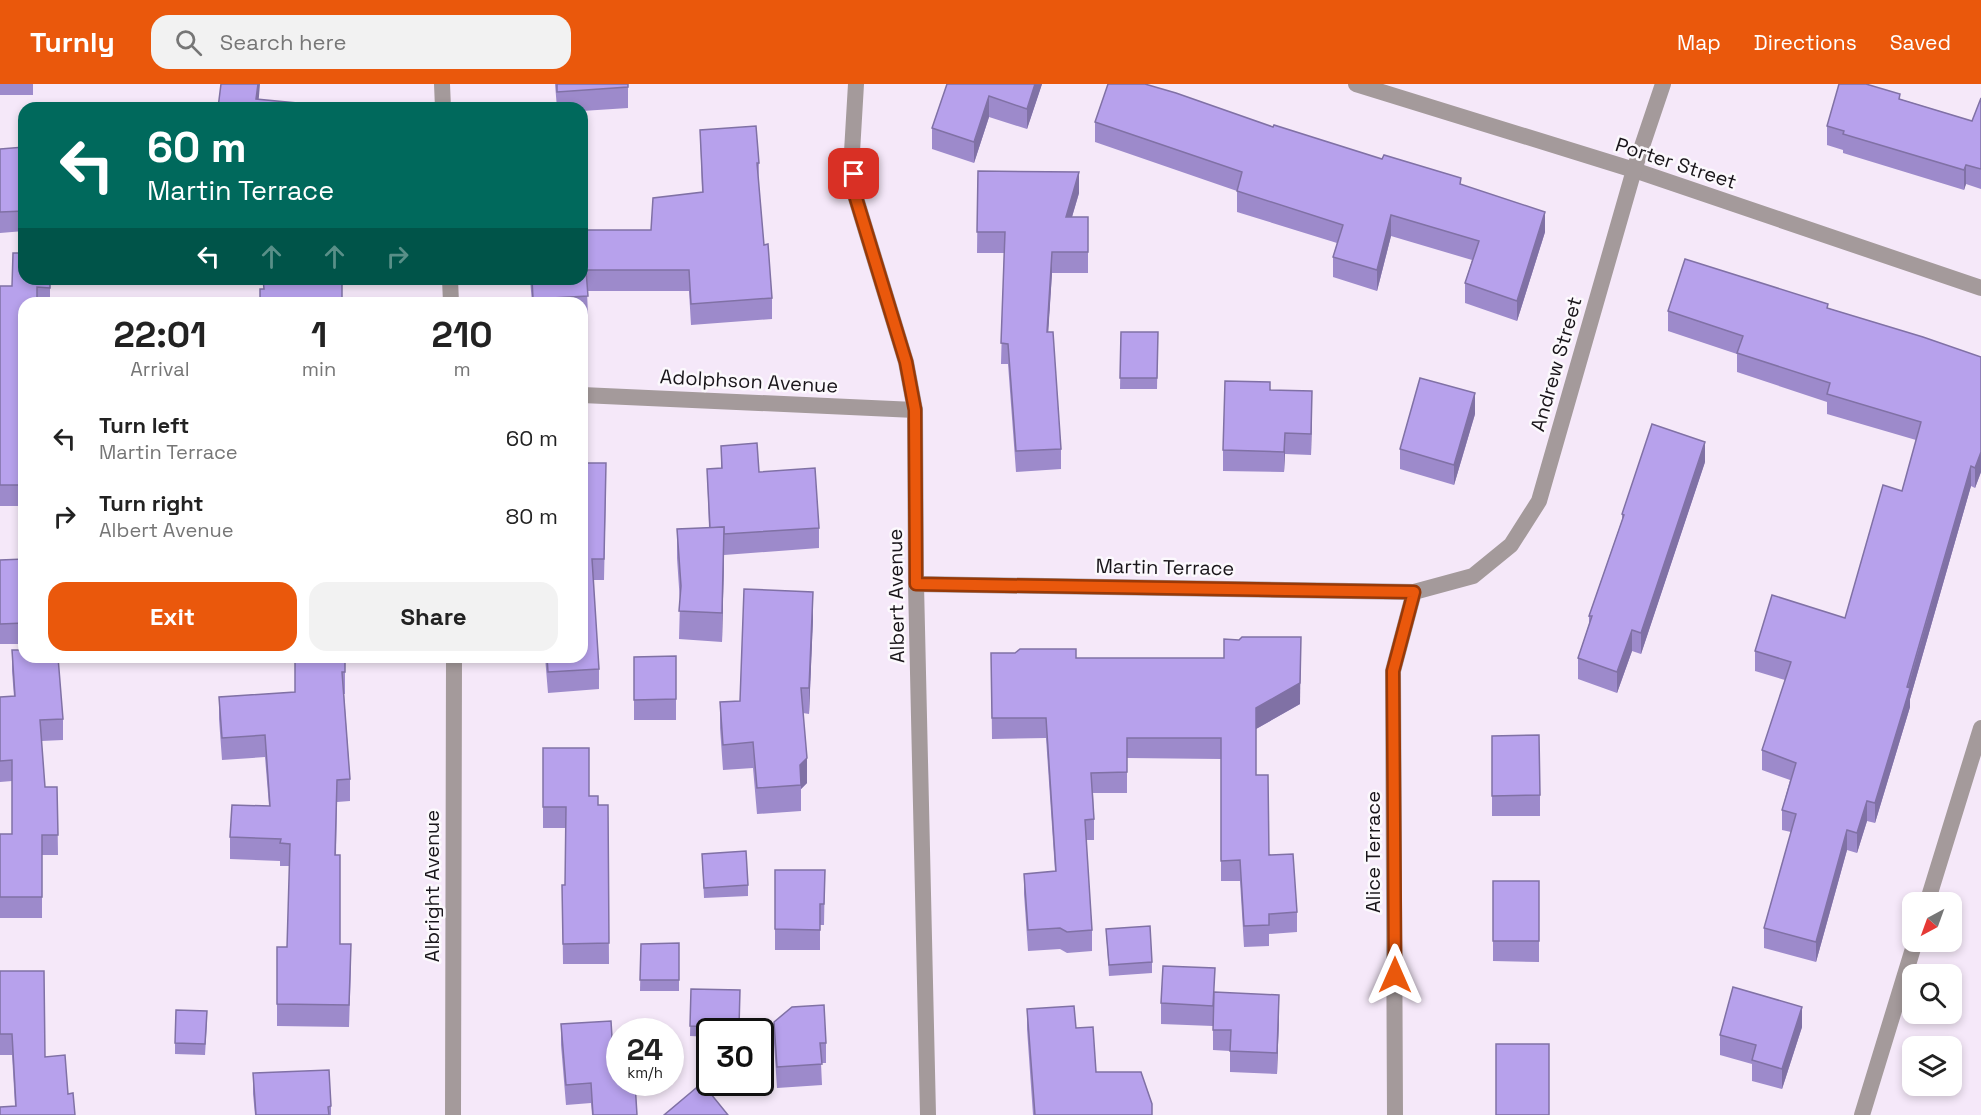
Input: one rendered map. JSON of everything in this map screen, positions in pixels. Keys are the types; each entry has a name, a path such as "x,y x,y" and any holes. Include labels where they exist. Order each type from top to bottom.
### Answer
{"street":[{"path":"442,84 443,102"},
{"name":"Albert Avenue","path":"856,84 852,152 855,195 906,362 915,410 916,584 928,1115"},
{"name":"Porter Street","path":"1356,84 1634,170 1981,288"},
{"name":"Andrew Street","path":"1414,592 1473,576 1511,545 1539,501 1634,170 1663,84"},
{"name":"Adolphson Avenue","path":"588,395 915,410"},
{"name":"Martin Terrace","path":"916,584 1414,592"},
{"name":"Alice Terrace","path":"1395,1115 1393,671 1414,592"},
{"name":"Albright Avenue","path":"453,1115 454,663"},
{"path":"1930,892 1981,728"},
{"path":"1863,1115 1912,952"}],"building":[{"path":"221,84 258,84 256,99 287,102 219,102"},
{"path":"557,84 628,84 628,87 557,92"},
{"path":"947,84 1035,84 1027,109 989,96 974,142 932,128"},
{"path":"1108,84 1145,84 1176,93 1273,127 1274,125 1382,159 1384,155 1461,178 1460,184 1545,212 1517,301 1465,283 1479,241 1391,215 1377,270 1333,257 1343,225 1237,191 1242,172 1095,122"},
{"path":"1839,84 1866,84 1900,94 1899,99 1972,121 1981,98 1981,169 1966,165 1964,170 1843,134 1844,131 1827,126"},
{"path":"756,126 764,245 768,244 772,298 691,304 689,270 588,270 588,230 651,230 653,198 703,192 700,130"},
{"path":"18,148 18,211 0,212 0,149"},
{"path":"978,171 1079,172 1066,217 1088,217 1088,252 1052,252 1047,332 1053,332 1061,449 1016,451 1008,344 1001,343 1005,232 977,232"},
{"path":"13,253 18,253 18,285 50,285 50,288 37,287 37,297 18,297 18,485 0,485 0,286 12,286"},
{"path":"1685,259 1828,304 1827,308 1981,357 1981,452 1975,468 1971,466 1907,687 1910,688 1875,803 1867,801 1857,833 1847,830 1816,942 1764,928 1796,814 1782,810 1796,763 1762,750 1791,662 1755,651 1772,595 1845,618 1883,485 1902,491 1921,422 1827,394 1830,383 1737,353 1743,336 1668,311"},
{"path":"264,285 342,285 342,297 260,297 260,289 264,289"},
{"path":"532,285 587,285 588,296 533,297"},
{"path":"1121,332 1158,332 1157,378 1120,378"},
{"path":"1420,378 1475,393 1454,465 1400,449"},
{"path":"1225,381 1270,382 1270,390 1312,391 1311,434 1285,433 1284,452 1223,450"},
{"path":"1652,424 1705,442 1641,633 1632,630 1617,672 1578,658 1592,616 1589,616"},
{"path":"757,443 759,472 815,468 819,528 724,534 724,527 710,528 707,469 722,468 721,446"},
{"path":"588,463 606,463 604,559 592,559 599,669 548,672 547,663 588,663"},
{"path":"724,527 722,613 679,611 681,586 677,529"},
{"path":"18,559 18,623 0,624 0,560"},
{"path":"744,589 813,592 809,688 801,688 807,758 800,765 801,785 757,788 753,742 723,745 720,702 740,701"},
{"path":"1242,637 1301,637 1300,683 1256,708 1256,775 1268,775 1269,855 1293,854 1297,912 1269,914 1269,925 1244,926 1240,860 1221,861 1221,738 1127,738 1127,772 1091,773 1094,819 1085,820 1092,930 1067,932 1060,928 1028,930 1024,874 1056,871 1046,718 992,718 991,653 1015,653 1020,649 1076,649 1076,658 1224,658 1224,639 1239,640"},
{"path":"12,650 18,650 18,663 58,663 63,719 40,720 45,787 57,787 58,835 42,835 42,897 0,897 0,834 12,834 12,760 0,761 0,697 15,696"},
{"path":"676,656 676,699 634,700 634,657"},
{"path":"295,663 345,663 345,672 342,672 350,779 337,780 335,855 340,855 340,944 351,944 349,1005 277,1004 277,947 287,947 290,844 280,843 281,839 230,837 232,805 270,806 265,735 222,738 219,697 295,692"},
{"path":"1539,735 1540,795 1492,796 1492,736"},
{"path":"543,748 589,748 589,796 598,796 598,805 608,805 609,943 563,944 562,885 565,885 566,807 543,807"},
{"path":"746,851 748,885 704,888 702,854"},
{"path":"775,870 825,870 824,904 820,904 820,930 775,929"},
{"path":"1493,881 1539,881 1539,941 1493,941"},
{"path":"1150,926 1152,962 1109,965 1106,929"},
{"path":"679,943 679,980 640,980 641,944"},
{"path":"1163,966 1215,968 1213,1006 1161,1003"},
{"path":"0,971 44,971 45,1057 65,1055 68,1094 73,1093 75,1115 0,1115 0,1107 16,1106 12,1034 0,1034"},
{"path":"1733,987 1802,1007 1782,1069 1752,1060 1756,1045 1720,1035"},
{"path":"691,989 740,990 739,1018 696,1018 696,1026 690,1026"},
{"path":"1214,992 1279,995 1277,1053 1230,1051 1231,1030 1213,1030"},
{"path":"824,1005 826,1043 820,1043 822,1064 777,1067 774,1022 792,1007"},
{"path":"1074,1006 1076,1028 1093,1027 1096,1072 1141,1072 1152,1104 1152,1115 1035,1115 1027,1009"},
{"path":"176,1010 207,1011 205,1044 175,1043"},
{"path":"606,1021 606,1096 636,1096 637,1115 593,1115 591,1083 566,1085 561,1024"},
{"path":"1496,1044 1549,1044 1549,1115 1496,1115"},
{"path":"329,1070 331,1106 328,1107 329,1115 256,1115 253,1073"},
{"path":"696,1088 696,1096 713,1096 728,1115 664,1115"}],"route":[{"path":"854,174 855,195 906,362 915,410 916,584 1414,592 1393,671 1395,975"}]}
